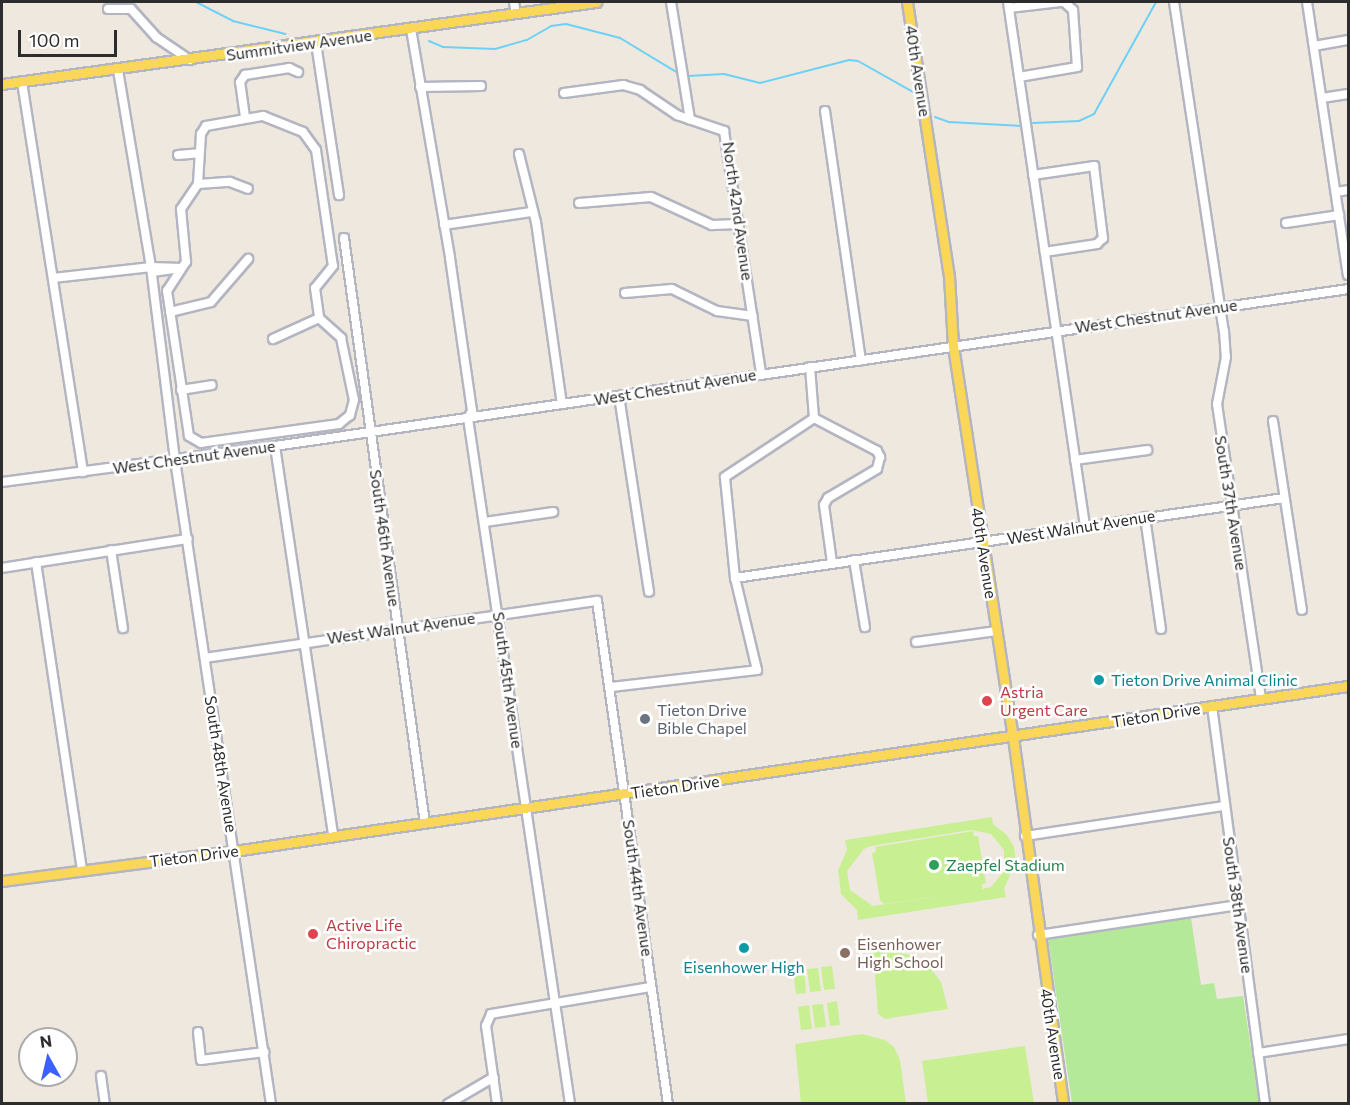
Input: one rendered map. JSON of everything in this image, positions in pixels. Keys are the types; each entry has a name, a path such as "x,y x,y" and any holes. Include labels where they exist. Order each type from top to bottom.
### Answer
{"main road":[{"name":"Summitview Avenue","path":"2,84 316,43 596,2"},
{"name":"40th Avenue","path":"907,2 949,276 953,346 1013,737 1038,935 1063,1104"},
{"name":"Tieton Drive","path":"2,881 234,851 1348,686"}],"street":[{"path":"514,2 516,14"},
{"path":"671,2 690,119"},
{"path":"1019,77 1077,66 1074,10 1062,2 1009,5 1019,77 1033,175 1085,526"},
{"name":"South 37th Avenue","path":"1174,2 1226,357 1216,394 1261,699"},
{"path":"1307,2 1348,276"},
{"path":"108,9 127,7 156,37 191,60"},
{"name":"South 45th Avenue","path":"411,29 450,258 471,411 468,418 528,808 570,1104"},
{"path":"1314,46 1348,40"},
{"path":"316,43 339,195"},
{"path":"245,117 240,82 245,75 289,68 298,72"},
{"name":"South 48th Avenue","path":"118,70 152,269 175,460 272,1104"},
{"path":"22,82 83,472"},
{"path":"564,93 623,85 640,90 690,119"},
{"path":"420,87 481,86"},
{"path":"1322,98 1348,94"},
{"path":"825,111 861,360"},
{"path":"263,116 303,132 316,150 333,266 315,288 319,318 341,338 345,348 354,400 350,415 339,424 201,443 189,436 167,288 186,257 181,209 198,184 199,153 206,126 245,117 263,116"},
{"name":"North 42nd Avenue","path":"690,119 724,131 728,135 761,374"},
{"path":"178,155 199,153"},
{"path":"519,154 538,240 562,404"},
{"path":"1033,175 1094,166 1104,235 1100,242 1045,252"},
{"path":"322,181 335,179"},
{"path":"198,184 230,182 248,189"},
{"path":"1336,192 1348,190"},
{"path":"579,203 651,197 712,225 739,224"},
{"path":"444,225 531,212"},
{"path":"1286,224 1339,215"},
{"name":"South 46th Avenue","path":"344,238 425,823"},
{"path":"170,312 211,302 248,259"},
{"path":"53,278 181,268"},
{"name":"West Chestnut Avenue","path":"2,482 275,446 1348,289"},
{"path":"625,293 672,290 717,311 753,316"},
{"path":"273,339 319,318"},
{"path":"810,367 814,418"},
{"path":"181,390 212,385"},
{"path":"619,396 649,592"},
{"path":"814,418 877,451 880,457 877,469 828,498 824,505 832,563"},
{"path":"611,687 757,670 735,578 725,477 814,418"},
{"path":"1273,421 1302,610"},
{"path":"275,446 333,836"},
{"path":"1075,460 1148,450"},
{"name":"West Walnut Avenue","path":"735,578 1284,498"},
{"path":"485,522 553,512"},
{"path":"1144,517 1161,630"},
{"path":"2,568 188,539"},
{"path":"111,550 123,628"},
{"path":"854,560 865,627"},
{"path":"36,561 82,870"},
{"name":"West Walnut Avenue","path":"205,658 398,628 597,601"},
{"name":"South 44th Avenue","path":"597,601 611,687 668,1104"},
{"path":"916,642 996,631"},
{"name":"South 38th Avenue","path":"1212,706 1265,1104"},
{"path":"1025,836 1224,806"},
{"path":"1038,935 1238,904"},
{"path":"498,1104 487,1019 499,1010 651,987"},
{"path":"198,1032 201,1060 264,1052"},
{"path":"1258,1053 1348,1039"},
{"path":"101,1076 105,1104"},
{"path":"448,1104 494,1077"}],"green space":[{"path":"992,817 993,824 1007,835 1014,847 1016,861 1004,889 1006,897 858,920 857,910 841,894 838,870 847,850 845,840","holes":["971,830 991,834 1004,850 1004,871 991,887 982,889 982,884 986,883 978,836 974,836 973,831 875,847 876,852 872,853 880,900 884,904 981,890 873,906 850,890 847,871 864,849 871,846"]},
{"path":"1191,918 1201,985 1214,983 1217,999 1243,996 1259,1103 1072,1103 1048,938"},
{"path":"887,949 916,957 928,965 941,982 948,1009 885,1019 878,1014 873,950"},
{"path":"832,966 835,989 824,990 821,967"},
{"path":"818,968 821,991 810,992 807,969"},
{"path":"804,969 806,993 796,994 793,971"},
{"path":"837,1001 840,1025 830,1026 827,1003"},
{"path":"823,1004 826,1027 815,1028 812,1005"},
{"path":"809,1005 812,1029 801,1030 798,1007"},
{"path":"862,1034 885,1040 894,1047 900,1060 906,1103 801,1103 795,1044"},
{"path":"1025,1046 1034,1103 928,1103 922,1061"}],"waterway":[{"path":"196,2 233,21 285,34"},
{"path":"1033,123 1079,121 1094,114 1156,2"},
{"path":"429,41 443,47 495,49 527,40 551,26 566,24 620,38 678,73"},
{"path":"688,76 724,74 760,83 849,60 858,61 913,92"},
{"path":"935,117 949,122 1021,126"}],"place":[{"name":"Tieton Drive Animal Clinic","path":"1099,680"},
{"name":"Astria Urgent Care","path":"987,701"},
{"name":"Tieton Drive Bible Chapel","path":"645,719"},
{"name":"Zaepfel Stadium","path":"934,865"},
{"name":"Active Life Chiropractic","path":"313,934"},
{"name":"Eisenhower High","path":"744,948"},
{"name":"Eisenhower High School","path":"845,953"}]}
